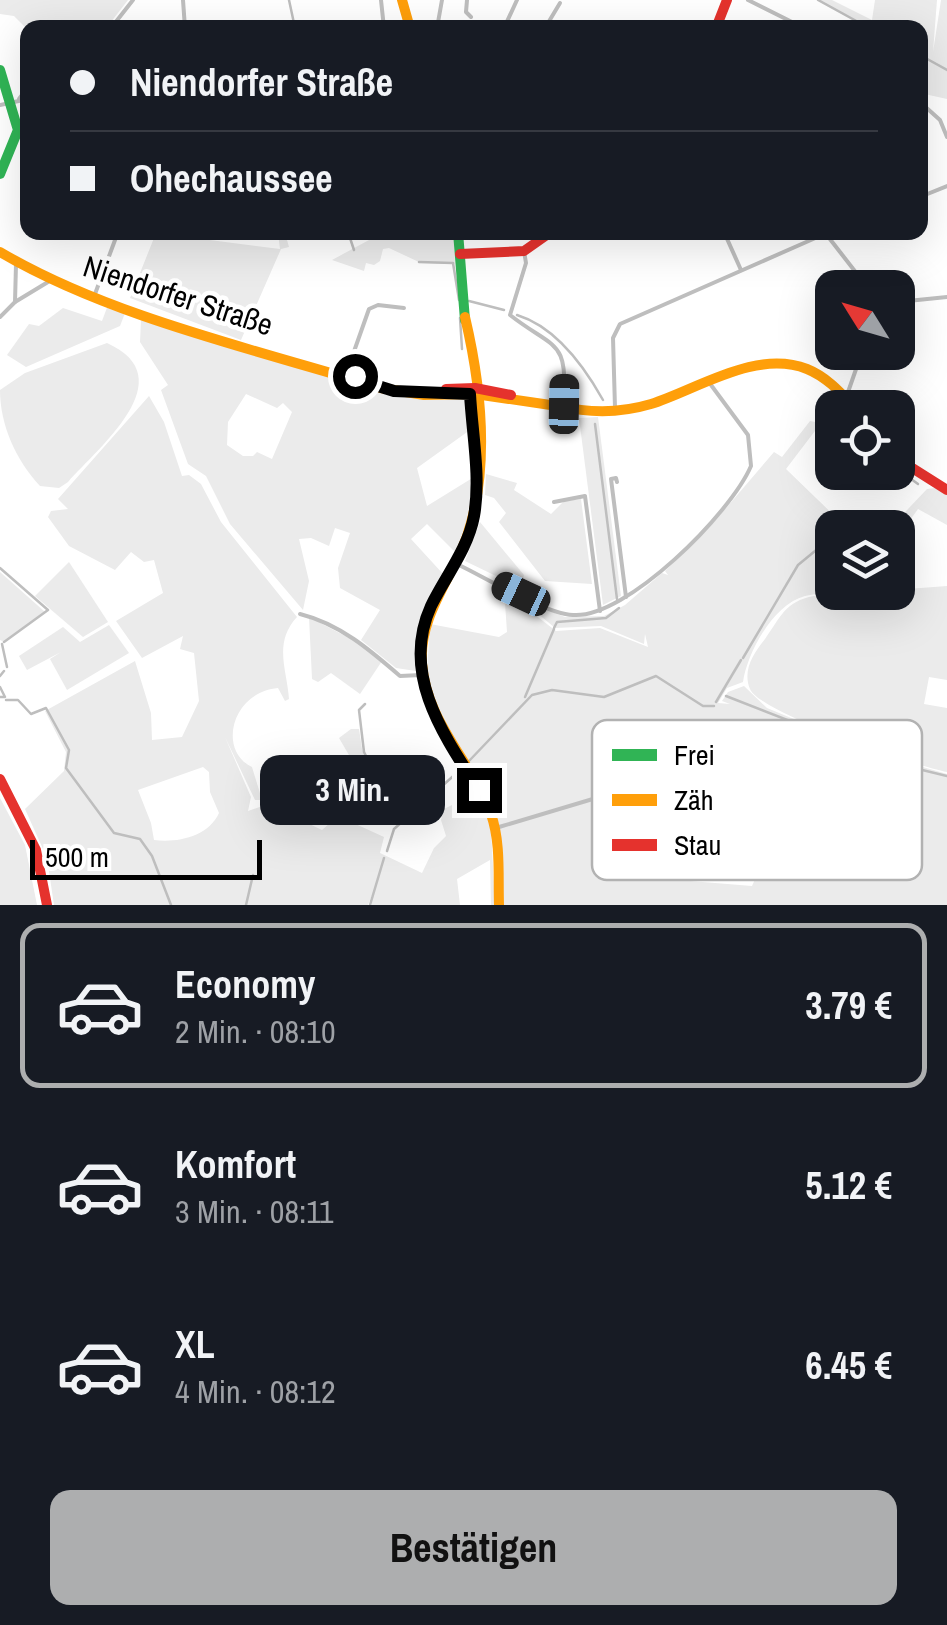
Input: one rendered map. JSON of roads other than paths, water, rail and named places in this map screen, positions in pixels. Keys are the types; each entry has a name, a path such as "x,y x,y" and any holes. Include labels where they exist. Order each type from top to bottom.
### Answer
{"main road":[{"path":"0,70 16,100 18,129 0,174"},
{"path":"459,240 472,391 474,516 430,609 422,636 422,674 432,714 485,802 495,828 499,905"},
{"path":"460,254 524,251 540,240"},
{"name":"Niendorfer Straße","path":"0,252 16,264 94,297 346,376 403,390 472,391 564,407 615,410 652,404 755,364 786,364 820,374 839,390"},
{"path":"915,470 947,490"},
{"path":"0,779 36,850 47,905"}],"street":[{"path":"117,20 133,0"},
{"path":"467,0 466,12 471,17"},
{"path":"748,0 788,20"},
{"path":"550,20 560,3"},
{"path":"16,100 20,96"},
{"path":"0,105 20,100"},
{"path":"928,109 940,120 947,137"},
{"path":"94,297 115,240"},
{"path":"728,240 741,270"},
{"path":"615,410 613,338 620,324 812,240"},
{"path":"833,240 855,270"},
{"path":"524,251 526,263 510,315 542,333 559,352 564,407"},
{"path":"15,302 16,264"},
{"path":"0,317 49,279"},
{"path":"915,300 947,297"},
{"path":"346,376 366,313 378,305 404,308"},
{"path":"454,563 561,614 600,612 650,582 714,518 752,466 749,436 709,380"},
{"path":"612,492 626,598"},
{"path":"554,502 586,496 600,612"},
{"path":"300,614 317,618 368,647 400,676 422,674"},
{"path":"495,828 592,799"}],"waterway":[{"path":"289,0 293,20"},
{"path":"818,0 854,20"},
{"path":"928,59 947,70"},
{"path":"351,240 354,250"},
{"path":"419,262 453,263 459,300"},
{"path":"469,301 504,310"},
{"path":"517,315 556,338 578,361 603,400"},
{"path":"460,318 462,349"},
{"path":"595,424 617,599"},
{"path":"743,658 798,565 815,551"},
{"path":"0,568 48,610 4,642"},
{"path":"554,628 557,622 606,618 619,608"},
{"path":"525,697 554,629"},
{"path":"2,644 7,667"},
{"path":"716,702 741,660"},
{"path":"0,676 4,671"},
{"path":"469,761 532,695 552,690 604,697 656,676 703,706 714,706"},
{"path":"0,687 5,697 0,697"},
{"path":"726,696 787,720"},
{"path":"6,700 18,700 31,714 46,708 69,750 66,768 114,833 140,839 152,856 171,905"},
{"path":"365,704 359,710 364,752 400,823"},
{"path":"387,851 394,829 460,770"},
{"path":"922,770 947,776"},
{"path":"370,905 384,858"},
{"path":"246,905 253,875"}]}
